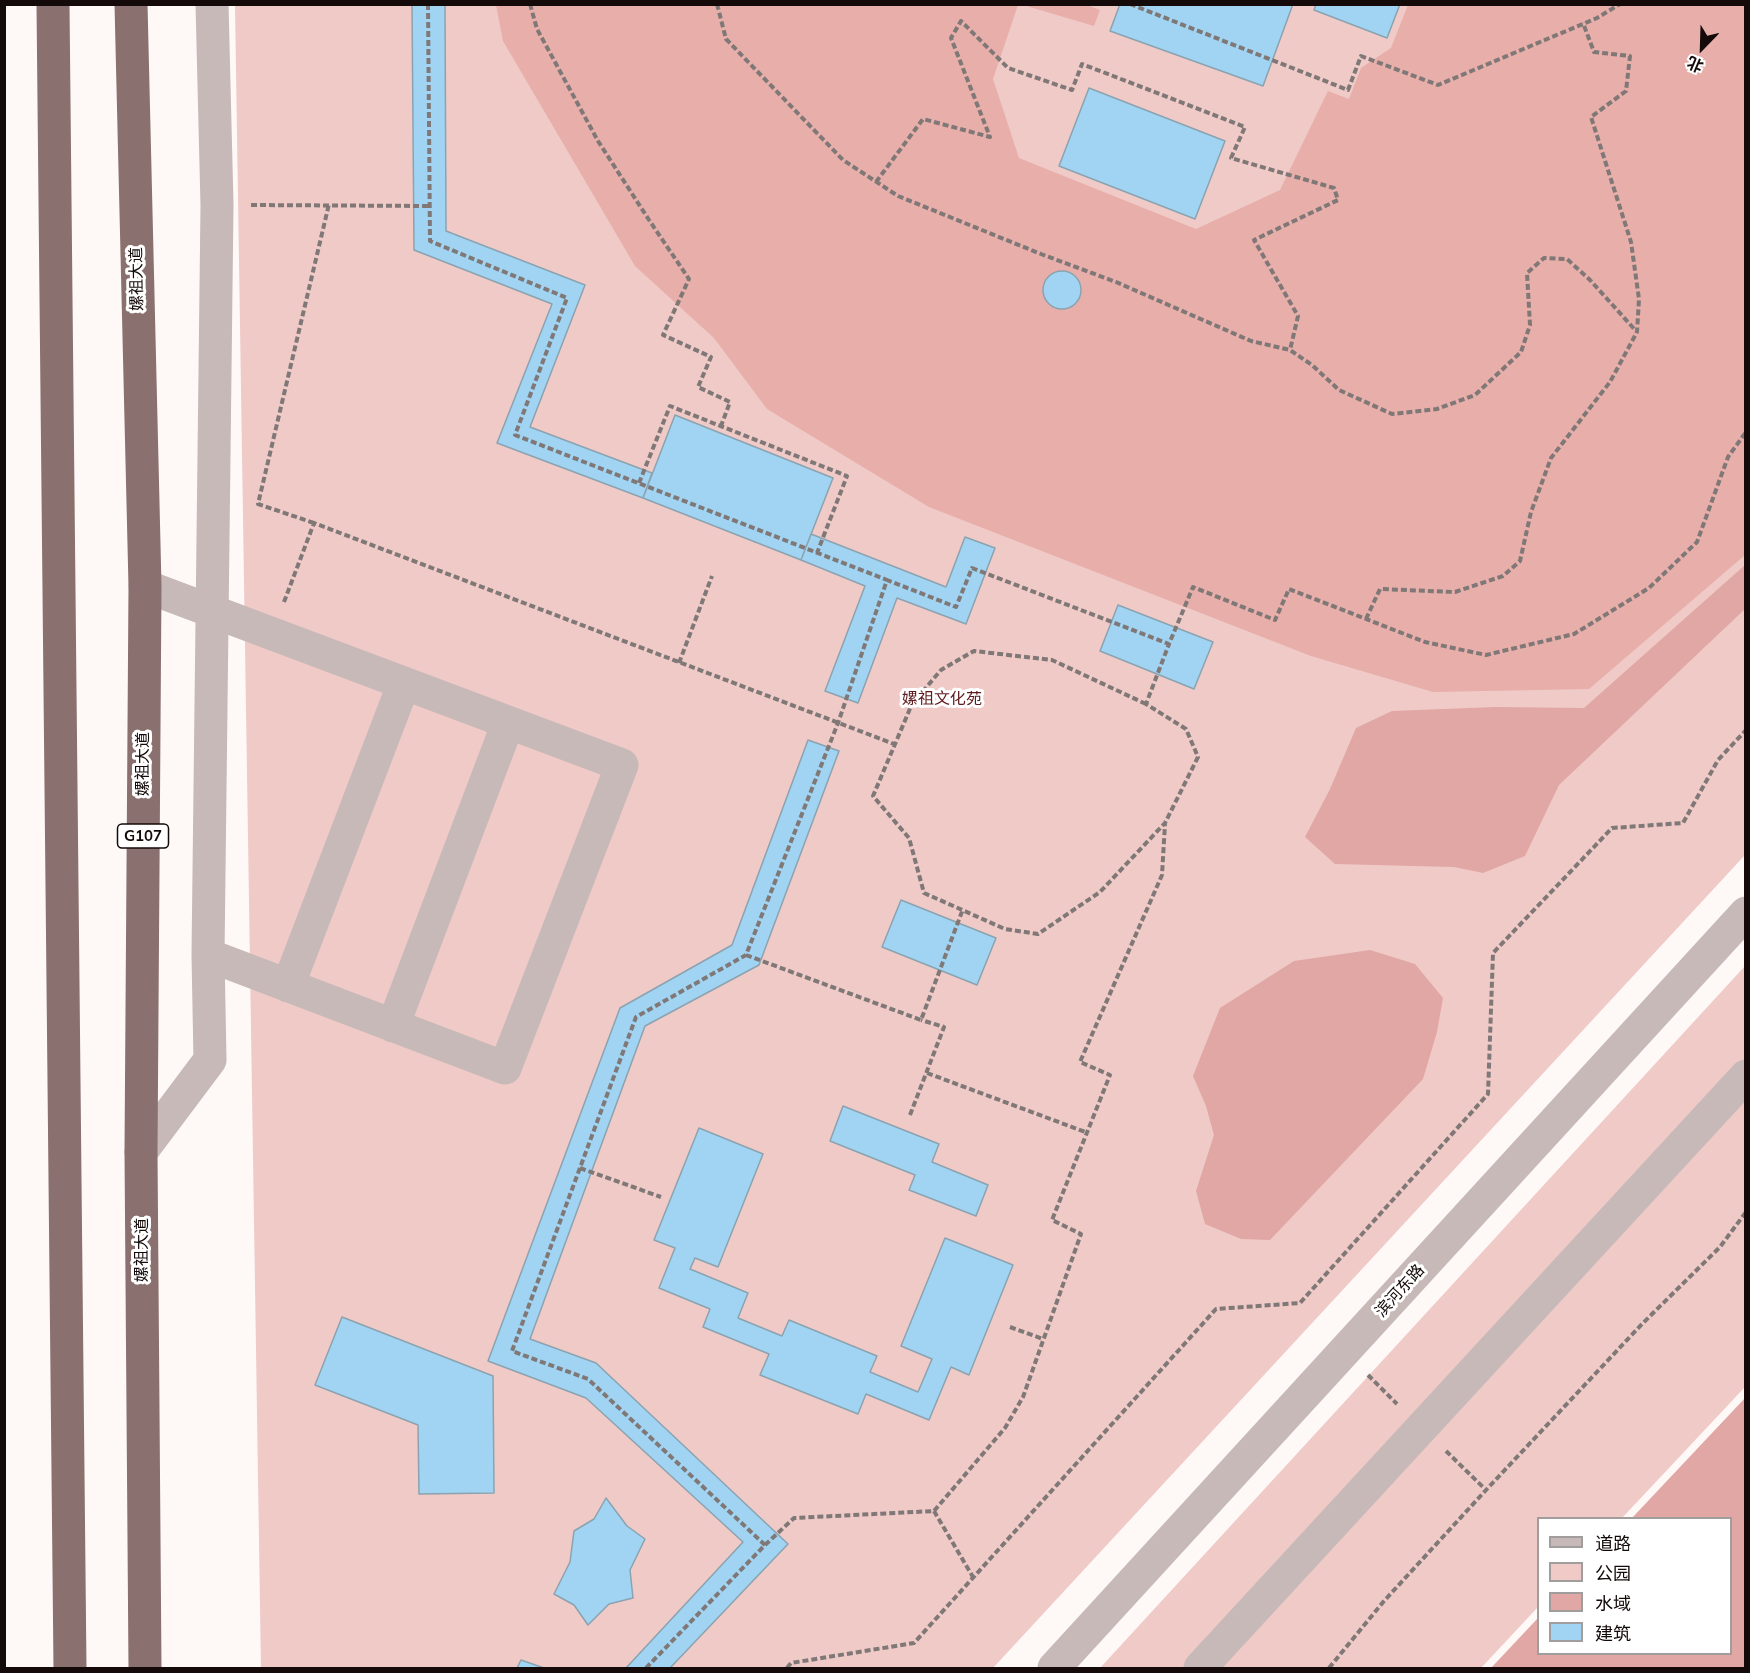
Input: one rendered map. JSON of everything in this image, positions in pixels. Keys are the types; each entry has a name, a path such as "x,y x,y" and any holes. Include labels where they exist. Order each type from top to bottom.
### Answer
{"highway":[{"path":"53,4 70,1668"},
{"name":"嫘祖大道","path":"131,4 144,586 141,1152 145,1668"}],"street":[{"path":"141,1152 210,1060 208,955 217,205 212,4"},
{"path":"144,586 622,765 505,1068 208,955"},
{"path":"288,986 404,683"},
{"path":"393,1026 508,723"},
{"name":"滨河东路","path":"1054,1668 1746,913"},
{"path":"1200,1668 1746,1076"}],"path":[{"path":"428,4 430,241 567,298 515,435 956,607 972,567 1169,644"},
{"path":"530,4 537,29 598,141 690,279 663,335 711,357 698,387 730,402 721,426"},
{"path":"717,4 726,39 843,160 898,196 1116,282 1251,342 1290,350 1312,364 1339,390 1392,414 1437,410 1475,394 1521,352 1530,325 1527,273 1544,258 1567,259 1590,280 1636,332"},
{"path":"1130,4 1348,90 1361,56 1438,85 1583,23 1620,4"},
{"path":"876,182 923,119 990,137 951,38 961,21 1008,69 1072,90 1082,64 1245,127 1231,158 1334,188 1338,200 1254,240 1298,316 1290,350"},
{"path":"1366,619 1380,589 1455,592 1503,576 1520,561 1531,512 1551,458 1610,382 1636,332 1639,299 1631,242 1591,117 1626,91 1630,56 1594,52 1583,23"},
{"path":"329,204 258,504 314,523 894,744"},
{"path":"217,205 430,206"},
{"path":"639,483 670,406 721,426 847,476 817,553"},
{"path":"1146,704 1193,586 1275,620 1288,589 1425,642 1486,655 1574,634 1649,588 1697,542 1728,457 1746,432"},
{"path":"272,634 314,523"},
{"path":"679,663 712,576"},
{"path":"765,1545 588,1379 512,1351 636,1017 746,956 838,723 887,580"},
{"path":"974,651 1052,660 1146,704 1186,729 1198,757 1165,823 1100,892 1038,934 1005,928 924,893 909,838 873,796 894,744 912,704 941,670 974,651"},
{"path":"787,1668 791,1663 914,1642 1216,1309 1300,1303 1488,1094 1492,953 1612,828 1683,823 1718,760 1746,730"},
{"path":"646,1668 794,1518 934,1511 1005,1428 1023,1397 1081,1234 1052,1220 1110,1075 1080,1062 1162,875 1165,823"},
{"path":"921,1020 963,909"},
{"path":"746,956 944,1027 910,1115"},
{"path":"927,1073 1088,1133"},
{"path":"580,1168 661,1197"},
{"path":"1329,1668 1384,1601 1642,1324 1720,1247 1746,1212"},
{"path":"1010,1327 1043,1339"},
{"path":"934,1511 973,1577"}],"green space":[{"name":"嫘祖文化苑","path":"235,5 1745,5 1745,855 993,1668 261,1668"},
{"path":"1745,966 1745,1387 1623,1517 1537,1517 1537,1608 1481,1668 1100,1668"}],"shaded area":[{"path":"496,5 1018,5 993,79 1019,158 1196,229 1280,190 1328,91 1349,99 1361,68 1391,48 1408,5 1745,5 1745,555 1589,689 1433,692 1311,656 929,507 767,409 714,338 635,266 503,41"},
{"path":"1023,5 1087,5 1100,10 1094,26"}],"water":[{"path":"1745,565 1745,609 1559,785 1525,856 1483,873 1454,867 1335,864 1305,837 1330,789 1356,728 1392,711 1495,707 1584,708"},
{"path":"1370,950 1415,964 1443,998 1437,1032 1423,1079 1270,1240 1241,1239 1205,1224 1196,1191 1214,1135 1206,1106 1193,1076 1220,1008 1294,961"},
{"path":"1745,1398 1745,1668 1491,1668 1537,1619 1537,1655 1732,1655 1732,1517 1633,1517"}],"building":[{"path":"412,4 445,4 446,231 585,285 530,427 652,473 643,498 497,443 552,304 414,250"},
{"path":"1120,4 1293,4 1263,86 1110,31"},
{"path":"1316,4 1400,4 1387,38 1314,10"},
{"path":"1089,88 1225,141 1195,219 1059,166"},
{"path":"1062,271 1076,276 1081,290 1076,304 1062,309 1048,304 1043,290 1048,276"},
{"path":"675,415 833,478 801,560 643,498"},
{"path":"811,534 946,587 965,537 995,548 966,624 897,598 858,703 825,691 865,586 801,560"},
{"path":"1118,605 1213,642 1194,689 1100,651"},
{"path":"808,740 839,751 759,965 645,1026 530,1339 596,1363 788,1544 670,1668 626,1668 743,1542 586,1398 488,1361 620,1008 732,945"},
{"path":"901,900 996,938 977,985 882,947"},
{"path":"843,1106 939,1144 932,1162 988,1185 976,1216 909,1190 915,1175 830,1141"},
{"path":"699,1128 763,1154 718,1267 695,1258 690,1269 748,1293 738,1318 782,1336 789,1320 877,1356 870,1372 918,1392 932,1359 901,1346 945,1238 1013,1265 969,1375 951,1367 929,1420 866,1394 858,1414 760,1375 769,1354 703,1327 710,1309 659,1288 675,1248 654,1240"},
{"path":"342,1317 493,1376 494,1493 419,1494 418,1425 315,1385"},
{"path":"606,1498 627,1526 645,1539 630,1570 633,1598 609,1604 588,1625 574,1605 554,1594 570,1562 574,1531 594,1519"},
{"path":"521,1660 544,1668 517,1668"}]}
